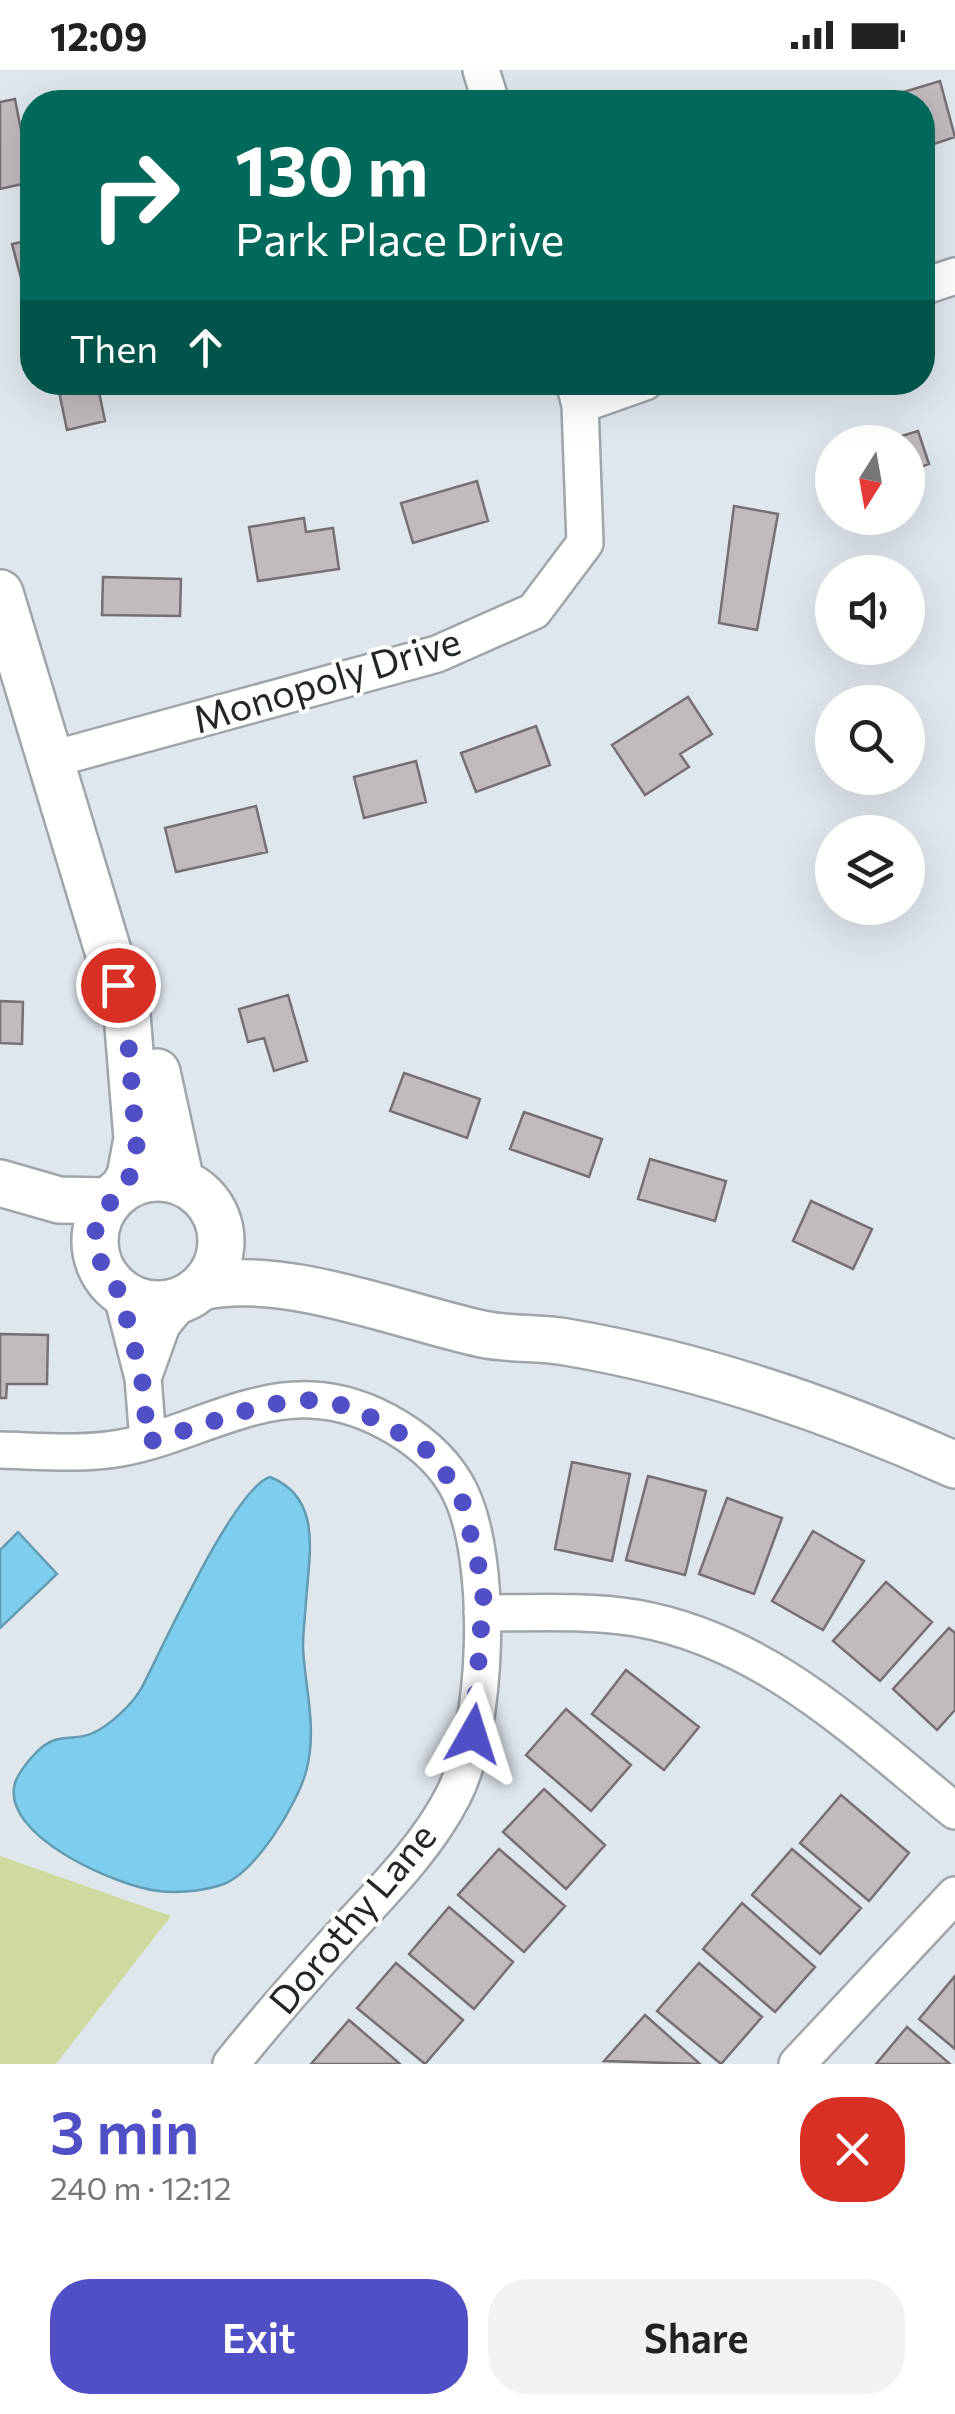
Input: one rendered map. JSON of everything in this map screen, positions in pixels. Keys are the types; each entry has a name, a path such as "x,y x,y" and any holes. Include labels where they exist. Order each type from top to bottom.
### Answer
{"street":[{"name":"Monopoly Drive","path":"53,759 438,654 534,611 585,543 577,395"},
{"path":"0,593 53,759 126,1014 137,1138 116,1195 98,1219 96,1252 105,1276 120,1292 140,1302 162,1304 192,1293 259,1280 488,1335 562,1341 732,1379 817,1408 955,1465"},
{"path":"126,1014 148,1044 161,1082 181,1182"},
{"path":"0,1183 59,1200 116,1195 142,1180 181,1182 212,1207 220,1228 221,1249 214,1270 162,1325 142,1378"},
{"path":"0,1212 53,1228 96,1252"},
{"path":"220,1228 268,1254 495,1314 562,1341"},
{"path":"120,1292 142,1378 148,1442"},
{"name":"Dorothy Lane","path":"0,1450 75,1451 148,1442 264,1405 311,1400 352,1407 385,1421 423,1446 460,1492 484,1588 473,1734 454,1795 402,1869 231,2064"},
{"path":"482,1613 635,1618 716,1642 804,1688 955,1811"},
{"path":"797,2064 955,1895"}],"green space":[{"path":"0,1856 171,1916 56,2064 0,2064"}],"water":[{"path":"270,1477 287,1486 298,1499 309,1530 303,1647 311,1737 307,1768 295,1800 260,1854 232,1880 218,1886 158,1891 91,1869 65,1855 25,1822 15,1803 15,1783 43,1746 93,1733 133,1700 219,1538 255,1488"},
{"path":"18,1532 57,1574 0,1628 0,1550"}],"building":[{"path":"940,81 955,137 935,144 935,90 910,90"},
{"path":"15,99 20,125 20,184 0,189 0,102"},
{"path":"20,242 20,274 12,244"},
{"path":"60,395 100,395 105,421 67,430"},
{"path":"477,481 488,521 413,543 401,503"},
{"path":"734,506 778,514 757,630 719,623"},
{"path":"304,518 306,532 333,528 339,569 258,581 249,527"},
{"path":"103,577 181,579 180,616 102,615"},
{"path":"688,697 712,734 680,754 689,767 645,795 612,745"},
{"path":"536,726 550,765 476,792 461,753"},
{"path":"416,761 426,802 364,818 354,777"},
{"path":"256,806 267,852 176,872 165,828"},
{"path":"288,995 307,1061 274,1071 264,1038 248,1042 239,1009"},
{"path":"0,1001 23,1002 22,1044 0,1043"},
{"path":"404,1073 480,1099 467,1138 390,1111"},
{"path":"524,1112 602,1139 589,1177 510,1149"},
{"path":"650,1159 726,1181 715,1221 638,1199"},
{"path":"811,1201 872,1229 853,1269 793,1241"},
{"path":"0,1334 48,1335 47,1384 7,1384 6,1398 0,1398"},
{"path":"572,1462 630,1474 612,1561 555,1549"},
{"path":"648,1476 706,1491 685,1575 626,1560"},
{"path":"727,1498 782,1518 754,1594 699,1574"},
{"path":"813,1531 864,1561 823,1630 772,1601"},
{"path":"886,1582 932,1622 880,1681 833,1641"},
{"path":"949,1628 955,1633 955,1710 937,1730 893,1689"},
{"path":"626,1670 699,1727 664,1770 592,1714"},
{"path":"566,1709 631,1765 591,1811 526,1755"},
{"path":"544,1789 605,1845 566,1889 503,1832"},
{"path":"841,1795 909,1853 869,1901 800,1843"},
{"path":"499,1849 565,1906 524,1952 458,1895"},
{"path":"792,1849 861,1908 820,1954 752,1895"},
{"path":"742,1903 815,1967 775,2012 703,1949"},
{"path":"449,1907 513,1962 474,2009 409,1954"},
{"path":"396,1963 463,2020 425,2064 357,2008"},
{"path":"699,1963 762,2017 721,2064 657,2011"},
{"path":"955,1976 955,2049 919,2019"},
{"path":"645,2015 700,2064 604,2061"},
{"path":"349,2020 400,2064 311,2064"},
{"path":"907,2027 950,2064 876,2064"}],"route":[{"path":"118,985 126,1014 137,1152 130,1176 98,1219 94,1238 105,1276 120,1292 142,1378 148,1442 264,1405 311,1400 352,1407 385,1421 423,1446 460,1492 484,1588 473,1734"}]}
